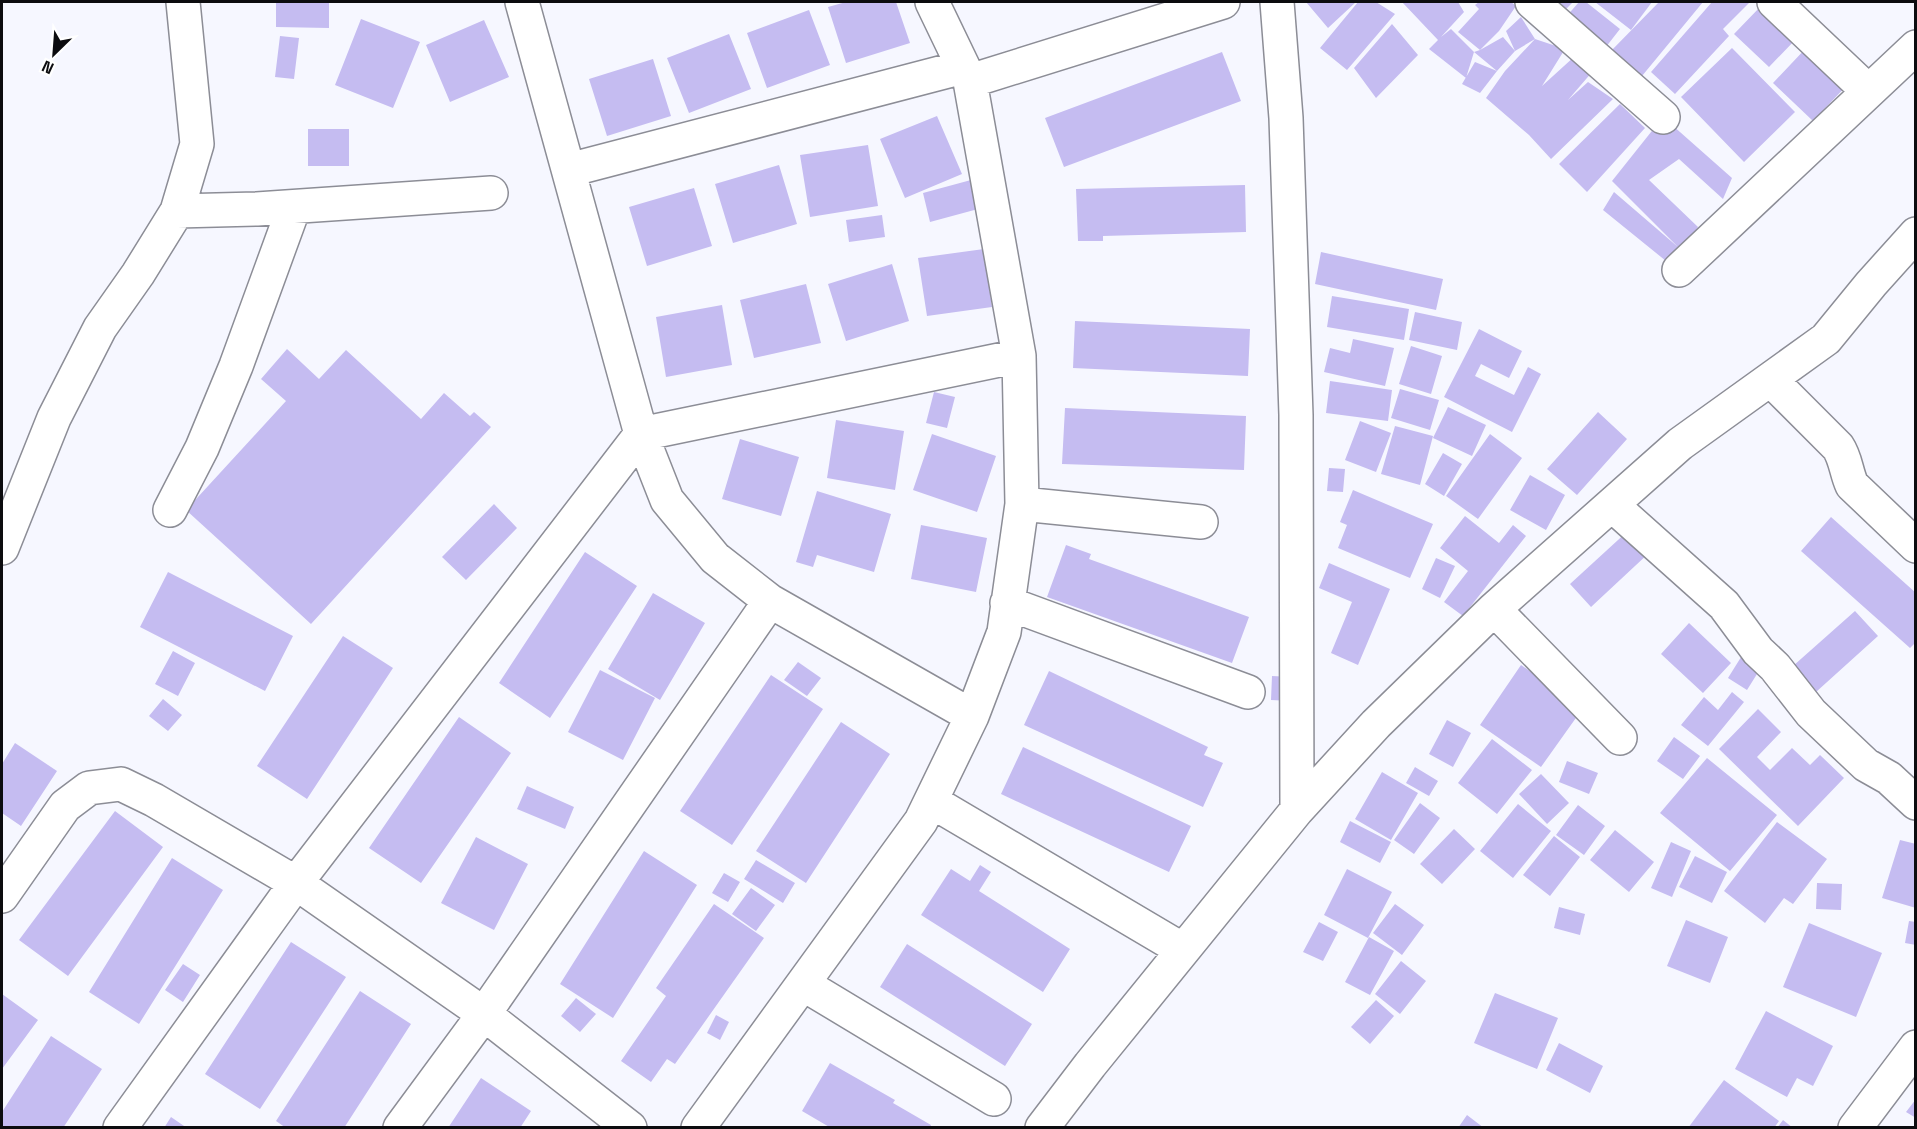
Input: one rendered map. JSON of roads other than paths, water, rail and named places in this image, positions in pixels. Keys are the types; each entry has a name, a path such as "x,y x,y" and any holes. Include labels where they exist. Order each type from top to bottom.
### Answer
{"street":[{"path":"2,548 54,418 100,328 138,274 177,211 198,144 183,2"},
{"path":"522,2 641,434 667,500 715,558 770,601 972,717"},
{"path":"698,1128 921,821 972,717 1004,632 1022,504 1019,356 967,74 932,2"},
{"path":"569,170 967,74 1223,2"},
{"path":"1277,2 1286,118 1296,415 1297,810"},
{"path":"1532,2 1663,117"},
{"path":"1774,2 1868,92"},
{"path":"1679,270 1916,47"},
{"path":"177,211 294,207 490,193"},
{"path":"170,510 202,448 232,376 294,207"},
{"path":"1042,1128 1297,810 1376,724 1494,609 1680,444 1826,339 1916,234"},
{"path":"120,1128 296,883 641,434 1019,356"},
{"path":"1771,380 1838,447 1844,458 1852,485 1916,546"},
{"path":"1022,504 1201,522"},
{"path":"1612,505 1724,605 1758,651 1775,667 1811,713 1866,765 1889,778 1916,803"},
{"path":"400,1128 484,1014 770,601"},
{"path":"1007,603 1248,692"},
{"path":"1494,609 1620,738"},
{"path":"2,896 65,806 89,788 121,784 154,800 296,883 484,1014 630,1128"},
{"path":"931,801 1184,950"},
{"path":"803,984 993,1099"},
{"path":"1856,1128 1916,1047"}]}
